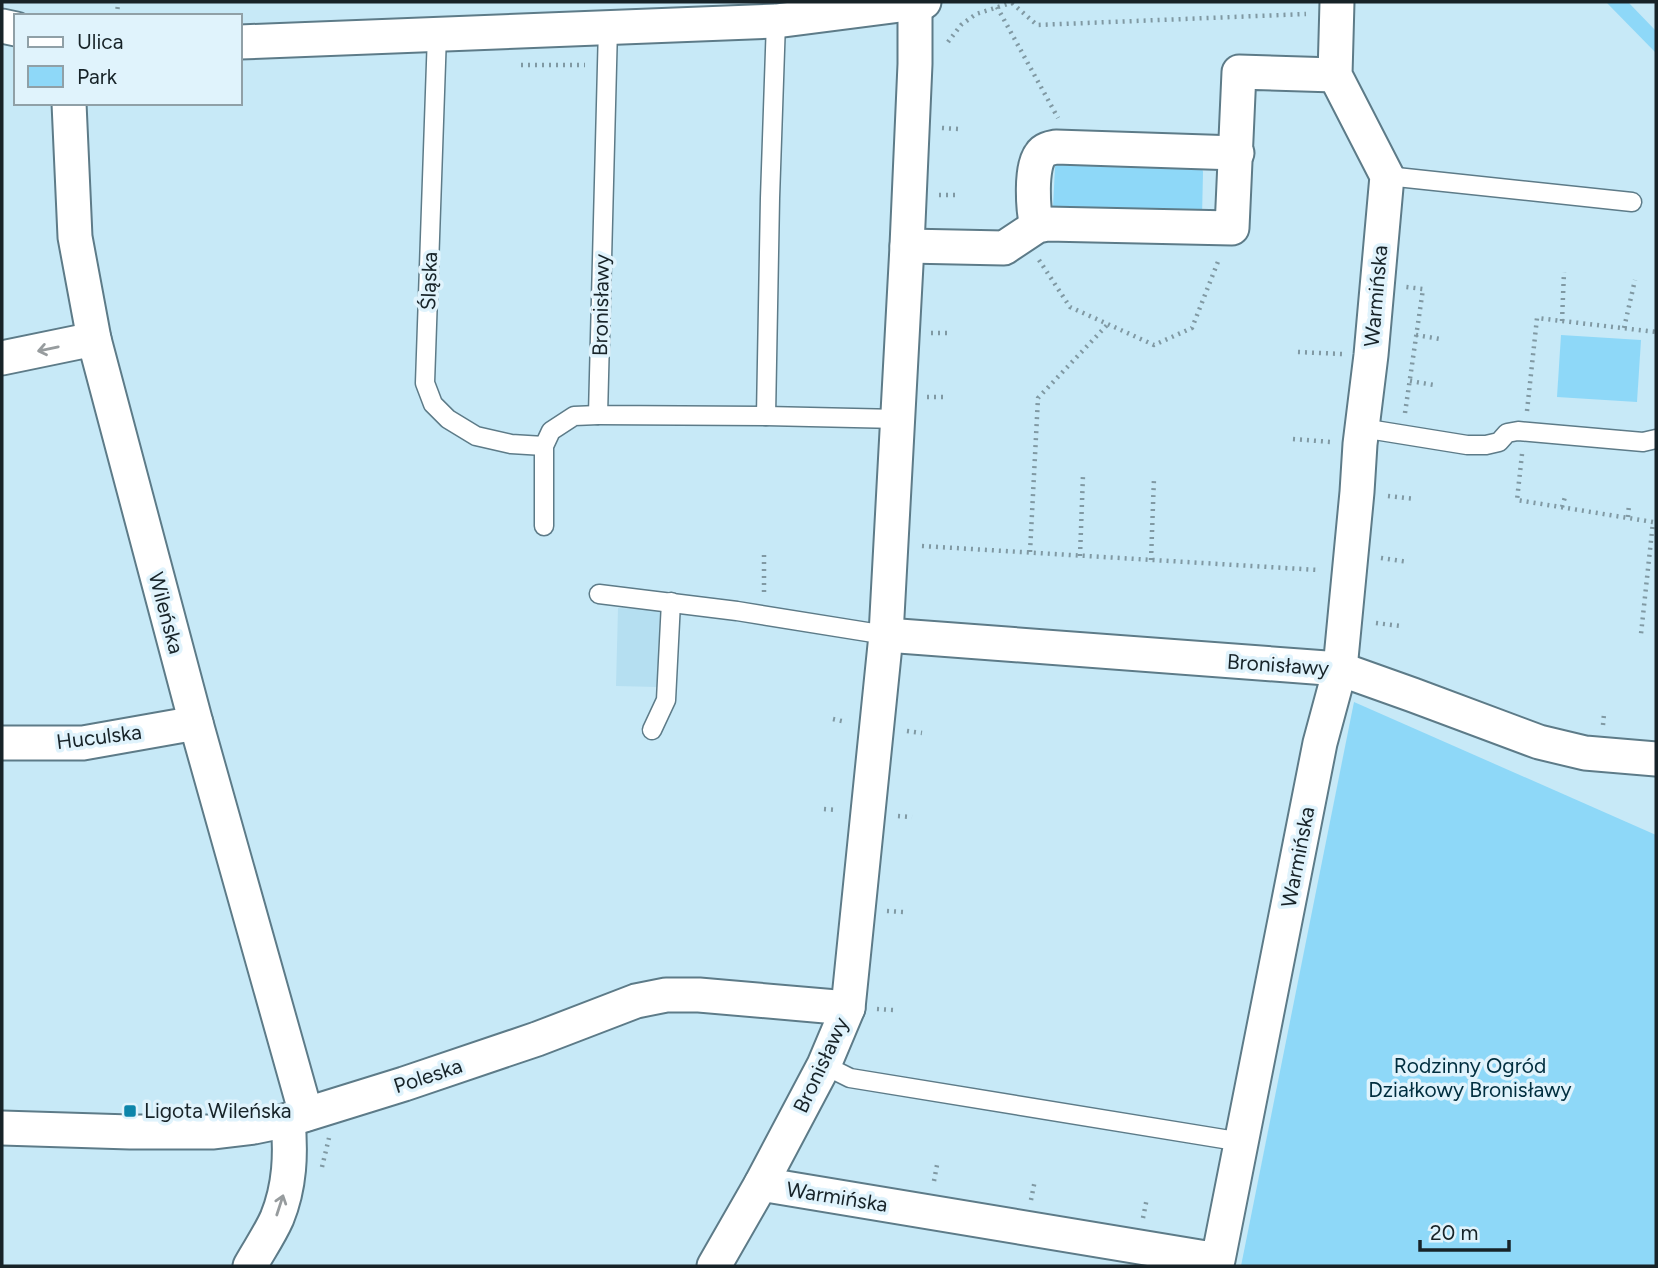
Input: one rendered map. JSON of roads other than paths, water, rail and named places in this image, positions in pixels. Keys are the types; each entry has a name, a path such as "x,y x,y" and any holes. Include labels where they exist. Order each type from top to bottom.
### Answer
{"street":[{"path":"242,42 608,27 920,3"},
{"name":"Bronisławy","path":"714,1266 761,1185 824,1065 848,1008 886,635 920,3"},
{"path":"1337,8 1335,75 1387,176"},
{"path":"907,246 1004,248 1030,231 1047,224 1232,228 1239,72 1335,75"},
{"name":"Wileńska","path":"69,105 75,237 94,339 297,1117 285,1190 276,1218 250,1266"},
{"path":"1030,231 1036,166 1040,154 1047,149 1056,147 1237,153"},
{"name":"Warmińska","path":"761,1185 1217,1263 1321,743 1340,669 1387,176"},
{"path":"2,358 94,339"},
{"name":"Bronisławy","path":"886,635 1340,669 1539,742 1585,752 1656,759"},
{"name":"Huculska","path":"2,743 83,743 196,723"},
{"name":"Poleska","path":"2,1128 214,1132 254,1127 297,1117 404,1084 523,1044 636,1001 666,995 699,995 848,1008"}],"lane":[{"path":"766,416 770,198 794,14"},
{"name":"Bronisławy","path":"598,415 608,27"},
{"name":"Śląska","path":"437,34 425,383 433,404 448,419 476,436 511,444 544,446"},
{"path":"1387,176 1632,202"},
{"path":"544,526 544,446 551,430 574,416 898,419"},
{"path":"1362,428 1467,445 1499,442 1507,433 1518,430 1643,442 1656,439"},
{"name":"Bronisławy","path":"599,594 763,615 886,635"},
{"path":"652,730 666,701 671,603"},
{"path":"824,1065 849,1078 1242,1142"}],"place":[{"name":"Ligota Wileńska","path":"130,1111"}],"park label":[{"name":"Rodzinny Ogród Działkowy Bronisławy","path":"1470,1078"}]}
